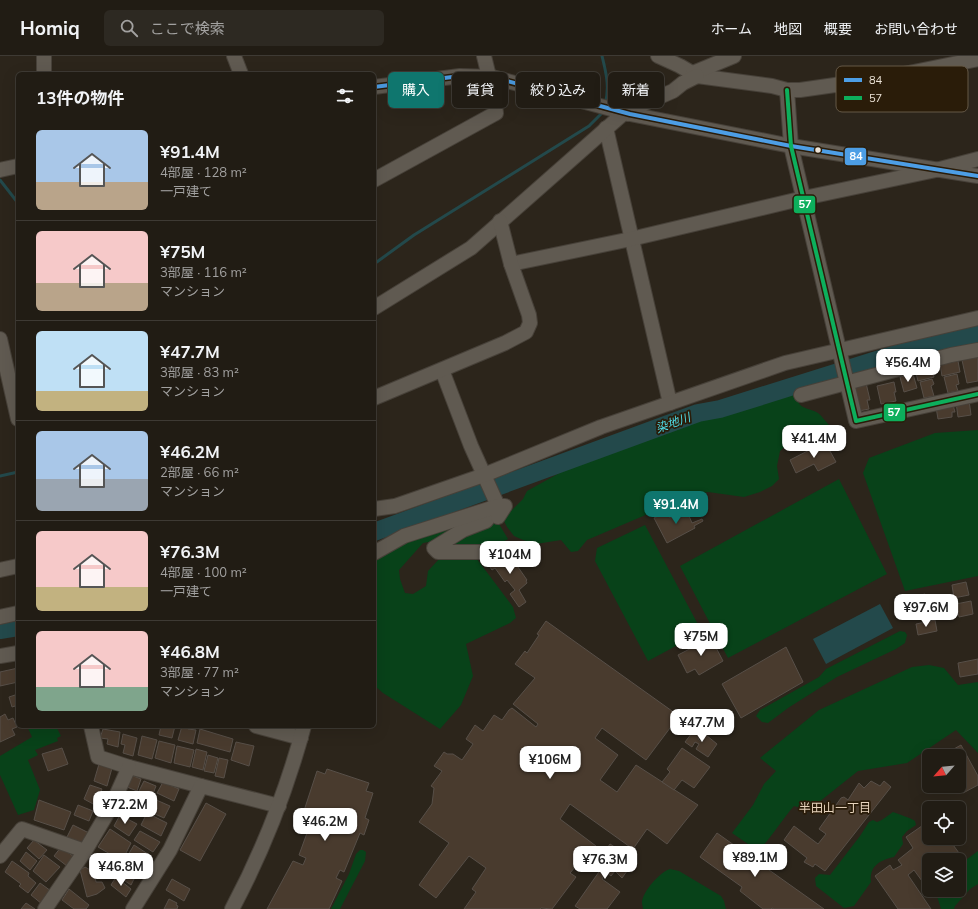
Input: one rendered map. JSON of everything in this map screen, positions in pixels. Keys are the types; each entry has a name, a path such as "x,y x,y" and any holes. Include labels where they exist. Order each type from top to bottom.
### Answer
{"street":[{"path":"44,56 44,72"},
{"path":"234,56 240,72"},
{"path":"484,56 488,72"},
{"path":"658,56 695,74 772,86 787,90 800,90 836,85"},
{"path":"376,307 470,248 606,128 621,112 673,91 695,74 734,56"},
{"path":"943,66 978,59"},
{"path":"376,87 452,77"},
{"path":"508,82 621,112 791,146 978,176"},
{"path":"787,90 791,146 856,421 978,394"},
{"path":"376,179 496,113 495,108"},
{"path":"606,128 670,403"},
{"path":"512,264 631,239 804,198 936,170 978,159"},
{"path":"0,170 16,166"},
{"path":"376,397 504,344 526,332 530,323 529,315 512,264 500,221"},
{"path":"376,509 395,506 485,477 601,427 785,363 978,318"},
{"path":"0,339 16,410"},
{"path":"801,395 951,355 978,350"},
{"path":"442,370 497,508"},
{"path":"487,552 438,552 434,548 463,530 486,521 497,508"},
{"path":"376,551 404,536 497,508"},
{"path":"0,570 16,566"},
{"path":"0,617 16,613"},
{"path":"0,656 16,652"},
{"path":"91,728 98,757 129,767 279,806"},
{"path":"232,909 253,868 279,806 302,732 271,728"},
{"path":"46,909 85,851 112,807 129,767"},
{"path":"133,909 170,850 201,786"},
{"path":"0,856 22,829 85,851"}],"green space":[{"path":"792,390 797,396 801,406 818,413 829,425 828,434 805,440 791,441 780,451 777,466 779,479 772,486 760,492 744,497 708,492 690,496 587,540 578,551 571,552 561,540 536,544 514,536 503,519 523,499 527,491 574,465 630,442 700,417 725,412"},
{"path":"978,430 978,576 905,591 863,473 869,458 935,433"},
{"path":"839,479 887,574 728,658 680,566"},
{"path":"491,510 434,541 423,543 399,570 400,579 405,593 413,594 426,586 428,571 440,558 477,559 513,607 516,618 510,623 466,644 473,676 461,705 440,729 383,693 376,687 376,557 405,539"},
{"path":"496,519 508,539 499,544 474,550 466,550 445,543"},
{"path":"645,525 702,632 648,661 595,561 597,548"},
{"path":"900,631 905,632 907,635 905,643 896,649 837,677 788,708 768,723 762,722 756,716 760,710 819,677 826,669"},
{"path":"929,665 944,668 958,685 978,682 978,753 956,730 928,749 922,749 922,753 907,763 858,771 809,810 794,806 758,851 732,833 753,805 764,784 776,771 760,758 819,710 912,667"},
{"path":"28,728 57,728 61,736 57,738 58,741 35,750 38,755 28,760 40,790 34,810 18,815 0,775 0,756 32,737"},
{"path":"893,812 915,821 916,825 907,831 902,837 903,844 894,857 884,860 876,865 872,872 871,882 854,906 844,908 816,886 815,878 819,874 830,875 869,822 873,820 877,822"},
{"path":"360,850 366,852 365,861 340,909 331,909 349,874 356,854"},
{"path":"978,851 978,884 966,894 966,860"},
{"path":"670,869 679,871 721,896 726,909 643,909 642,903 648,888 661,874"},
{"path":"937,897 963,897 954,909 941,909"}],"water":[{"path":"880,604 893,628 826,664 813,639"}],"building":[{"path":"978,356 978,381 967,383 962,360"},
{"path":"958,361 960,372 942,376 940,364"},
{"path":"931,366 934,377 918,381 916,373 920,372 920,369"},
{"path":"913,374 917,388 904,392 900,377"},
{"path":"957,374 959,384 956,385 958,391 948,393 944,377"},
{"path":"932,379 934,384 931,386 934,396 924,398 920,382"},
{"path":"894,382 896,401 881,404 877,386"},
{"path":"866,383 870,400 867,400 869,409 859,411 853,386"},
{"path":"969,400 971,415 958,417 956,402"},
{"path":"953,405 955,412 952,412 952,417 938,419 936,407"},
{"path":"825,442 836,462 818,471 814,464 796,473 790,460"},
{"path":"697,508 698,511 689,516 692,523 702,519 703,521 694,526 695,528 667,543 654,518 667,512 670,518 685,510 687,513"},
{"path":"508,549 512,556 511,557 527,580 527,583 519,590 526,602 519,607 510,594 515,590 507,580 505,582 495,568 492,570 486,561 489,559 494,566 497,565 494,560"},
{"path":"966,582 969,595 954,598 952,585"},
{"path":"925,594 930,615 914,619 909,598"},
{"path":"971,601 973,614 959,617 956,604"},
{"path":"935,620 937,631 918,635 916,624"},
{"path":"546,621 679,716 646,760 602,728 595,738 618,755 600,780 617,792 636,765 698,805 667,844 647,829 633,849 570,804 560,819 596,846 584,862 581,860 570,873 576,877 552,909 464,909 476,892 472,889 486,868 469,856 436,898 419,885 449,843 419,822 432,804 434,788 431,786 442,771 434,766 444,752 447,754 453,754 462,760 473,744 466,739 475,725 483,731 494,715 502,720 512,708 536,727 538,724 513,704 535,678 515,664 525,651 527,653"},
{"path":"711,638 723,661 699,675 695,669 687,673 678,655"},
{"path":"786,647 803,682 741,718 722,684"},
{"path":"978,659 978,674 960,677 958,663"},
{"path":"16,668 16,682 0,686 0,672"},
{"path":"16,695 16,708 15,706 12,707 9,697"},
{"path":"5,714 8,720 13,718 16,727 12,729 15,735 0,742 0,717"},
{"path":"161,728 174,728 172,738 159,735"},
{"path":"181,728 196,730 193,744 178,740"},
{"path":"103,729 120,732 118,747 107,744 108,739 100,738"},
{"path":"200,729 233,739 230,752 197,743"},
{"path":"695,729 701,734 698,739 702,742 706,735 717,744 708,757 696,749 699,744 695,742 692,747 685,742"},
{"path":"123,734 137,738 133,756 123,753 125,745 121,744"},
{"path":"142,736 157,740 152,759 138,755"},
{"path":"159,741 175,745 171,763 155,758"},
{"path":"236,742 254,746 249,766 231,760"},
{"path":"961,745 963,749 954,749"},
{"path":"177,746 194,750 190,767 174,763"},
{"path":"62,748 68,764 48,771 42,754"},
{"path":"682,748 710,767 694,788 682,780 674,790 662,782 670,772 667,769"},
{"path":"196,749 207,752 203,770 192,767"},
{"path":"966,754 978,776 978,785 966,791"},
{"path":"208,755 218,758 214,773 204,771"},
{"path":"219,758 228,760 224,778 215,776"},
{"path":"99,764 112,768 107,786 94,781"},
{"path":"327,769 369,783 366,791 373,793 365,818 369,820 364,835 360,833 344,872 340,870 336,878 342,881 329,909 267,909 293,861 303,865 306,858 299,855 307,833 298,829 317,771 325,774"},
{"path":"131,775 141,779 137,791 127,787"},
{"path":"144,781 156,786 151,799 138,793"},
{"path":"871,781 880,786 884,781 891,787 825,871 815,864 813,867 804,862 807,858 784,840 794,826 818,844 826,834 819,829 841,798 844,797 848,800 859,783 864,788"},
{"path":"163,782 179,789 174,801 157,793"},
{"path":"90,785 102,789 95,805 84,799"},
{"path":"126,795 140,801 134,815 119,808"},
{"path":"154,799 170,806 164,818 148,811"},
{"path":"39,800 71,812 64,830 34,820"},
{"path":"206,803 226,814 200,861 180,850"},
{"path":"78,805 93,811 89,821 74,815"},
{"path":"147,813 167,823 161,836 141,825"},
{"path":"120,815 137,824 129,836 114,826"},
{"path":"73,825 89,833 84,845 67,837"},
{"path":"922,826 922,845 953,845 959,853 922,853 922,881 914,870 908,875 931,909 898,909 875,876 890,865 893,870 902,865 898,860 913,848 906,837"},
{"path":"110,829 131,843 122,861 98,847"},
{"path":"140,831 160,842 153,852 134,840"},
{"path":"717,833 824,909 763,909 740,891 742,887 700,857"},
{"path":"34,840 47,850 39,859 27,848"},
{"path":"610,844 635,860 622,878 615,871 611,876 606,872 602,879 620,892 607,909 580,909 575,906 601,869 587,858 589,855 597,862"},
{"path":"134,845 151,856 145,865 128,855"},
{"path":"61,847 74,857 67,866 54,856"},
{"path":"26,852 37,861 30,870 20,861"},
{"path":"44,855 60,867 46,882 33,871"},
{"path":"128,858 143,867 136,874 124,865"},
{"path":"12,861 29,873 28,876 36,883 28,893 19,886 21,884 5,872"},
{"path":"119,866 135,877 131,885 115,874"},
{"path":"85,867 94,872 96,882 102,882 105,888 97,894 87,897 80,870"},
{"path":"116,877 131,889 126,897 111,885"},
{"path":"172,879 190,889 184,901 166,890"},
{"path":"40,883 51,891 42,904 31,895"},
{"path":"69,889 89,905 86,909 74,909 62,900"},
{"path":"169,899 177,903 177,909 164,909"},
{"path":"26,903 35,909 21,909"}],"waterway":[{"path":"602,56 607,86 605,104"},
{"path":"376,263 414,235 589,126 601,114 602,111"},
{"path":"0,180 16,200"},
{"name":"染地川","path":"376,531 698,413 720,409 905,351 978,334"},
{"path":"0,476 16,472"},
{"name":"染地川","path":"0,630 16,627"}],"transit line":[{"name":"84","path":"376,87 460,76 492,77 630,114 791,146 978,176"},
{"name":"57","path":"787,90 791,146 856,421 978,394"}],"district":[{"name":"半田山一丁目","path":"835,808"}]}
